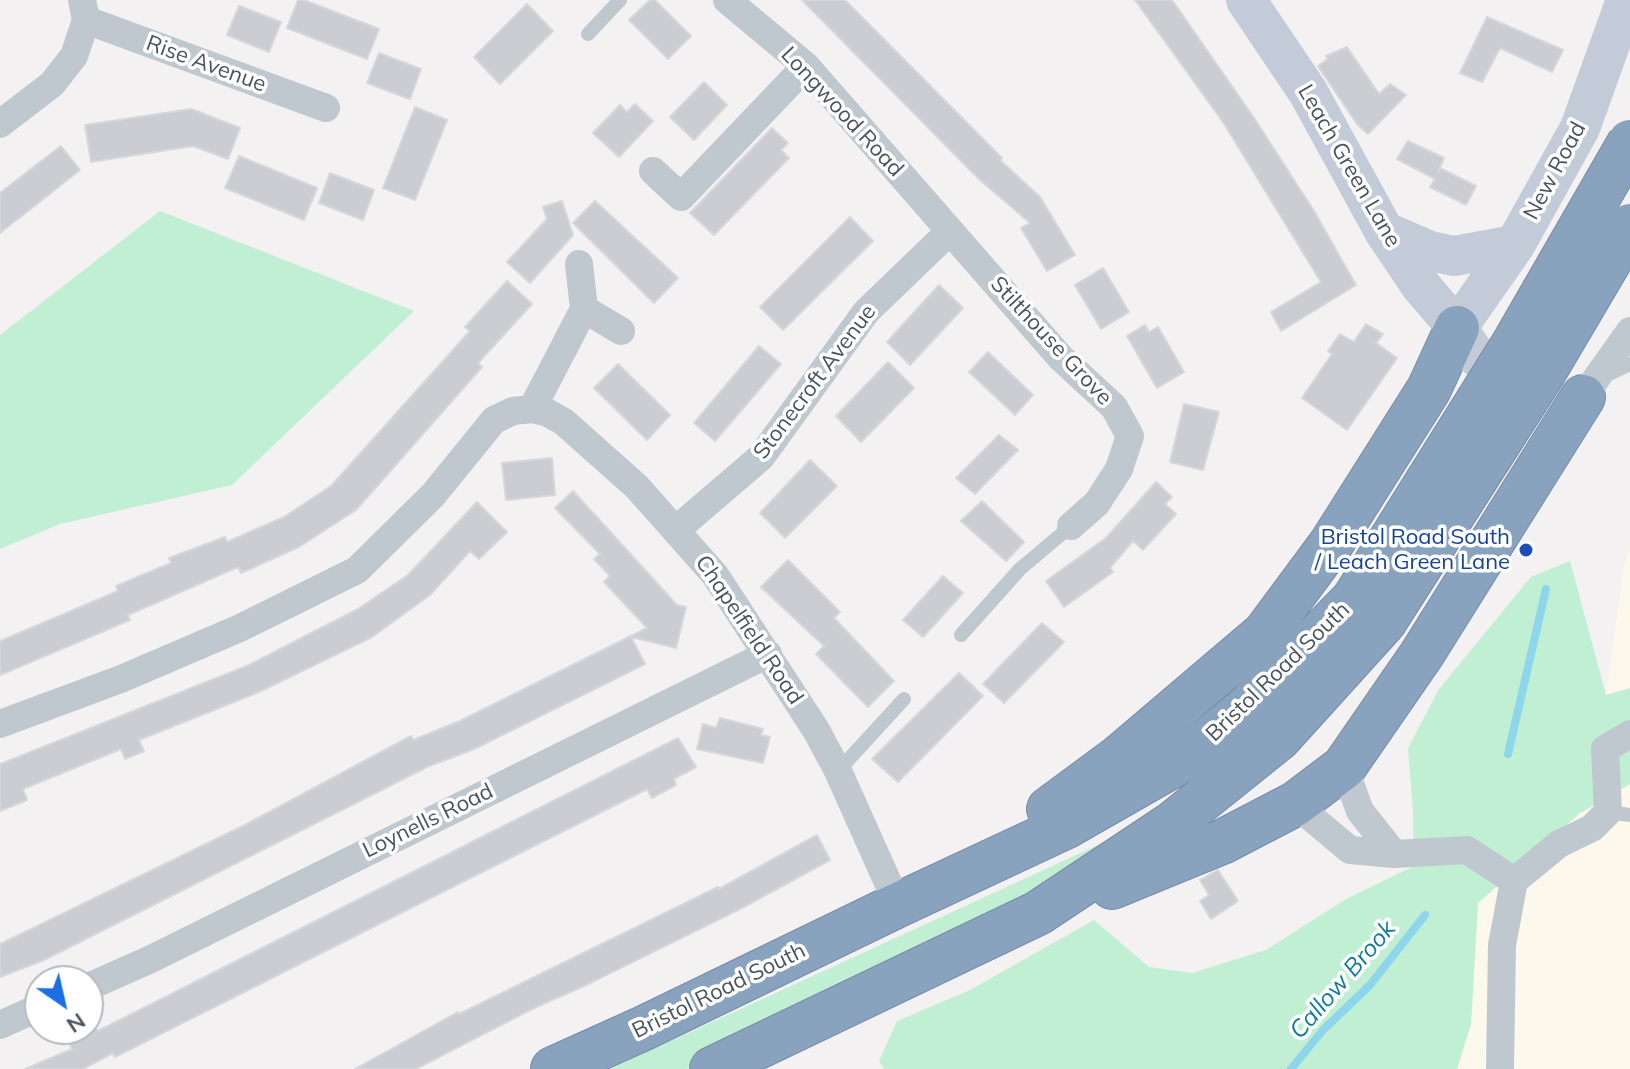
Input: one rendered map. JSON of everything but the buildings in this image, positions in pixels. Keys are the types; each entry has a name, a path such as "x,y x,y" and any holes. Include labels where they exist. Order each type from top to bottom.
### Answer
{"highway":[{"name":"Bristol Road South","path":"553,1069 1065,827 1184,759 1369,610 1513,345 1630,142"},
{"name":"Bristol Road South","path":"712,1069 1038,913 1172,824 1279,738 1545,370 1630,226"},
{"path":"948,884 1118,758 1265,633 1331,544 1429,389 1457,328"},
{"path":"1038,913 1116,886 1222,842 1295,804 1344,767 1422,654 1588,389"}],"street":[{"name":"Longwood Road","path":"727,0 806,66 950,231"},
{"name":"Leach Green Lane","path":"1246,0 1308,92 1384,231 1421,286 1457,328"},
{"name":"New Road","path":"1457,328 1515,245 1580,128 1626,0"},
{"path":"0,124 52,84 74,56 84,10"},
{"name":"Rise Avenue","path":"84,10 326,108"},
{"path":"653,171 681,197 806,66"},
{"name":"Stilthouse Grove","path":"950,231 1061,358 1114,407 1130,436 1119,469 1097,503 1071,526"},
{"name":"Stonecroft Avenue","path":"677,529 761,457 866,312 950,231"},
{"path":"1384,231 1430,251 1454,256 1473,250 1515,245"},
{"path":"0,724 121,679 240,628 357,570 433,495 494,420 513,411 532,409 584,309 579,264"},
{"path":"584,309 621,331"},
{"path":"1457,328 1490,330 1588,389 1630,331"},
{"name":"Chapelfield Road","path":"532,409 564,422 637,487 715,575 816,730 838,771 898,905"},
{"name":"Loynells Road","path":"104,980 768,654"},
{"path":"1500,1069 1502,945 1514,881 1559,844 1619,814 1605,749 1630,734"},
{"path":"1344,767 1360,811 1394,854"},
{"path":"1295,804 1350,850 1394,854 1467,850 1514,881"},
{"path":"0,1025 24,1014"}],"lane":[{"path":"588,34 620,0"},
{"path":"1588,389 1630,364"},
{"name":"Stilthouse Grove","path":"961,635 1020,569 1071,526"},
{"path":"838,771 904,699"}],"shaded area":[{"path":"1630,548 1630,1069 1457,1069 1471,1024 1478,903 1579,814 1606,695 1624,565"}],"green space":[{"path":"160,211 414,311 232,485 60,524 0,549 0,335"},
{"path":"1570,561 1606,695 1630,688 1630,784 1579,814 1478,903 1471,1024 1457,1069 884,1069 879,1061 897,1021 970,990 1094,920 1149,967 1192,973 1266,950 1346,899 1414,866 1408,748 1439,689 1531,577"},
{"path":"1111,839 1026,900 686,1069 610,1069"}],"waterway":[{"name":"Callow Brook","path":"1508,754 1546,589"},
{"name":"Callow Brook","path":"1291,1069 1323,1030 1370,985 1425,915"}],"place":[{"name":"Bristol Road South / Leach Green Lane","path":"1526,550"}]}
